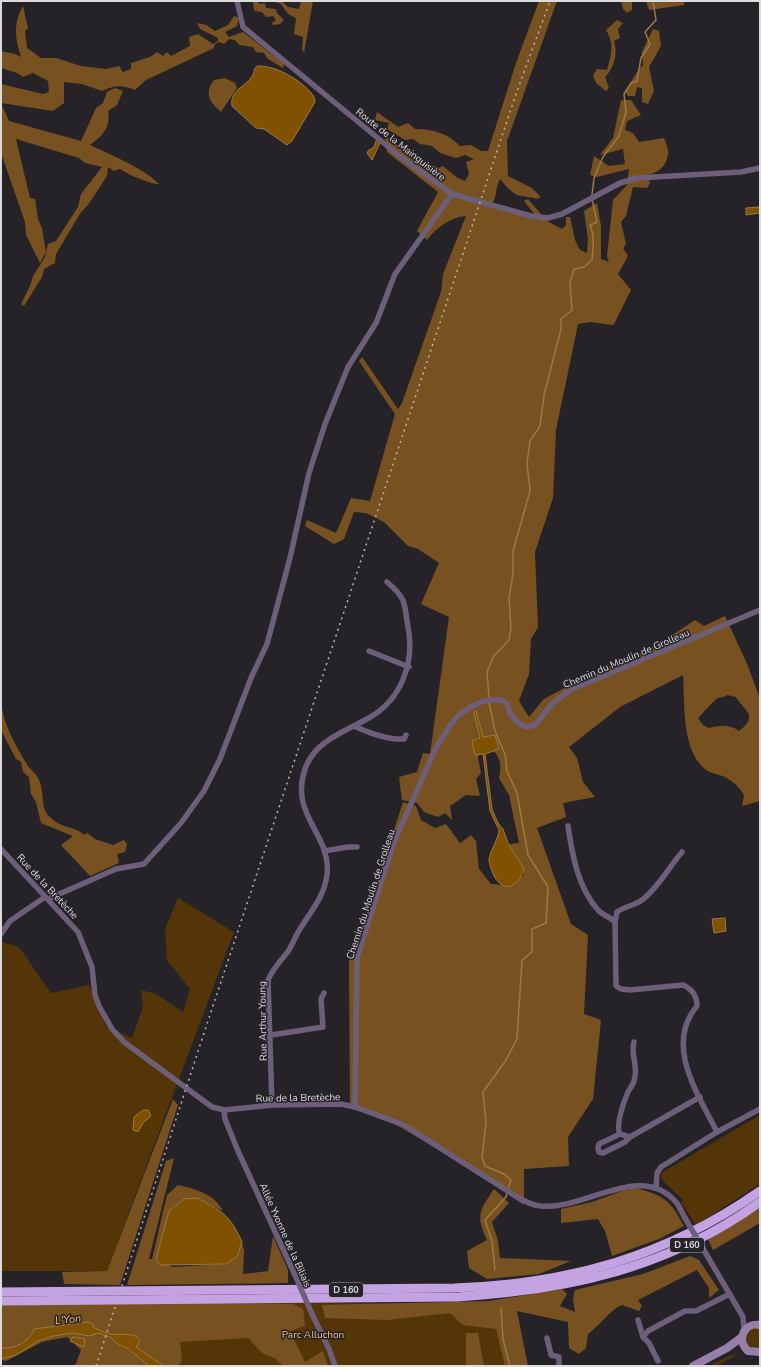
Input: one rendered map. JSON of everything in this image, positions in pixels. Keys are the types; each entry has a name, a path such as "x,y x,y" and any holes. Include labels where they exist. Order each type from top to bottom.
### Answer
{"highway":[{"name":"D 160","path":"1,1292 454,1288 514,1285 549,1280 594,1270 646,1252 698,1229 760,1191"},
{"name":"D 160","path":"1,1301 458,1298 507,1294 555,1287 607,1275 648,1262 715,1231 760,1202"}],"main road":[{"path":"692,1366 727,1348 743,1334 759,1324"},
{"path":"743,1334 745,1348"},
{"path":"727,1348 745,1348 752,1352 760,1352"}],"street":[{"name":"Route de la Mainguisière","path":"237,1 242,22 248,32 402,158 452,194 531,216 548,218 562,214 620,182 637,178 742,172 760,168"},
{"path":"1,934 10,920 47,898 116,869 144,864 181,823 204,791 220,759 251,678 266,644 288,566 309,473 325,424 348,367 376,323 395,274 452,194"},
{"name":"Rue Arthur Young","path":"272,1105 271,1035 268,980 272,972 289,950 299,931 320,900 327,874 324,851 302,803 302,780 309,759 319,746 369,718 386,705 398,688 409,667 410,637 405,602 387,582"},
{"name":"Chemin du Moulin de Grolleau","path":"355,1107 357,958 394,842 443,735 460,715 472,706 490,700 501,700 507,704 510,713 517,722 526,727 535,726 556,701 570,690 760,610"},
{"path":"369,651 409,667"},
{"path":"354,726 365,731 398,740 404,739 406,735"},
{"path":"568,826 576,870 585,889 597,909 616,922"},
{"path":"324,851 358,847"},
{"name":"Rue de la Bretèche","path":"1,849 78,932 92,967 95,995 99,1006 112,1029 124,1042 207,1104 224,1110 272,1105 341,1104 355,1107 404,1125 504,1190 531,1204 550,1206 589,1198 634,1185 656,1188 676,1202 743,1317"},
{"path":"682,852 648,895 635,904 622,908 617,912 616,986 621,989 630,990 683,985 690,988 695,994 697,1006 688,1018 685,1026 684,1054 689,1076 717,1132"},
{"path":"271,1035 323,1027 321,1000 324,993"},
{"path":"620,1134 618,1131 619,1122 628,1092 634,1083 637,1070 633,1052 634,1042"},
{"path":"630,1137 620,1134 599,1144 598,1148 600,1152 603,1153 625,1142 630,1137 700,1097"},
{"path":"656,1188 657,1173 661,1167 717,1132 760,1109"},
{"name":"Allée Yvonne de la Biliais","path":"224,1110 225,1119 238,1151 312,1314 330,1349 335,1366"},
{"path":"643,1337 648,1331 685,1311 696,1311 730,1294"},
{"path":"743,1334 743,1317 759,1324"},
{"path":"638,1320 643,1337 649,1343 658,1361"},
{"path":"548,1338 551,1355 559,1357 559,1366"}],"green space":[{"path":"178,898 234,932 107,1271 1,1271 1,942 19,947 51,993 89,985 106,1026 132,1038 143,1007 141,990 156,994 183,1012 190,989 167,960 165,929"},
{"path":"760,1115 760,1184 696,1225 681,1202 683,1200 662,1180 661,1173"},
{"name":"Parc Alluchon","path":"123,1302 510,1304 523,1366 104,1366"},
{"path":"760,1328 760,1349 753,1349 747,1345 746,1334 751,1329"},
{"path":"739,1354 716,1366 709,1366 731,1355"}],"shaded area":[{"path":"253,1 257,1 260,4 265,3 266,8 276,9 277,13 284,20 280,24 273,25 272,23 276,20 273,16 266,17 262,12 254,11"},
{"path":"273,1 282,1 288,7 299,9 301,1 313,1 304,53 302,49 303,37 294,34 296,18 288,14 281,4"},
{"path":"539,1 557,1 507,141 508,176 532,188 541,197 537,199 515,194 500,179 495,199 491,206 539,220 524,201 528,199 547,221 562,229 566,225 566,217 570,217 575,240 580,250 587,253 588,239 584,211 597,203 601,226 601,259 609,262 607,256 613,200 627,185 629,169 597,177 590,175 594,156 609,166 625,164 623,149 600,155 613,138 621,100 631,100 641,115 627,121 625,130 633,133 639,142 664,138 668,152 664,165 655,173 647,175 650,183 647,188 633,187 626,216 621,222 626,244 623,248 628,256 618,274 631,290 614,324 591,322 578,324 556,430 553,498 535,552 538,627 531,639 529,674 519,701 529,717 544,699 576,682 659,644 695,620 704,626 725,616 748,666 760,699 760,801 742,806 744,796 740,789 723,776 707,770 697,760 692,750 686,725 683,675 620,707 569,747 577,758 583,782 595,797 563,803 566,817 537,828 571,924 588,935 584,1014 601,1020 593,1099 568,1137 569,1166 524,1169 524,1205 477,1172 395,1124 350,1105 349,962 371,901 403,802 416,806 421,820 435,828 446,824 460,843 471,835 476,841 479,869 491,884 511,886 524,874 513,855 506,847 511,844 519,843 509,795 499,778 500,762 493,750 485,742 479,743 478,758 481,773 476,779 480,796 466,795 450,806 452,820 445,813 438,817 424,812 417,803 402,800 399,777 417,772 423,753 430,754 449,617 421,604 439,563 418,549 408,546 384,522 366,513 354,512 344,539 334,544 305,526 307,520 336,533 351,498 370,501 395,414 359,361 362,357 398,409 402,403 441,292 443,274 466,216 454,219 444,224 427,240 417,231 438,192 387,152 385,136 414,156 416,163 420,165 421,161 439,168 443,166 456,177 465,181 469,174 466,162 474,159 465,155 456,158 440,153 432,146 420,144 413,139 405,140 387,129 389,123 375,120 377,112 398,127 408,123 415,129 434,131 445,135 460,146 471,145 481,151 488,151 516,63","holes":["727,695 736,697 746,709 749,717 748,721 739,731 732,727 724,726 709,728 703,725 698,718 718,698"]},
{"path":"621,1 632,1 632,10 627,13 623,9"},
{"path":"646,1 684,1 684,5 649,10"},
{"path":"23,6 28,28 25,31 27,48 41,58 56,58 81,66 106,69 119,66 123,72 131,69 131,63 150,57 157,52 163,56 167,52 171,56 190,46 189,37 198,34 213,44 218,41 218,38 200,29 197,23 206,25 215,31 228,25 234,16 239,18 237,26 225,32 229,37 243,32 284,64 283,68 268,59 264,53 256,52 253,47 239,45 235,40 229,39 224,44 219,42 215,44 214,48 146,80 135,90 118,86 102,91 82,84 64,82 64,103 53,111 1,103 1,84 43,94 49,92 48,81 33,73 23,77 17,73 1,68 1,51 21,57 17,44 16,25"},
{"path":"617,20 623,23 618,29 620,38 614,41 616,51 613,65 605,77 609,88 606,91 596,83 593,75 597,69 607,70 611,55 611,40 606,30"},
{"path":"653,29 659,31 661,46 649,67 654,91 648,104 642,102 642,88 637,87 635,96 628,96 625,92 643,65 642,52"},
{"path":"258,66 265,66 281,71 297,80 310,91 314,97 315,102 292,141 287,145 264,129 256,128 232,106 234,95 250,79 255,68"},
{"path":"225,78 235,83 237,88 221,112 211,101 209,97 209,89 214,80"},
{"path":"115,88 123,91 117,105 108,111 109,117 105,131 90,145 135,167 159,184 140,179 120,169 114,171 108,167 107,176 88,205 81,212 56,254 55,263 44,269 42,277 24,306 21,304 33,276 45,257 48,244 56,241 78,207 81,194 102,167 85,163 79,158 16,139 30,198 35,199 38,219 42,228 46,252 40,263 26,235 25,222 1,153 1,103 9,121 81,141 96,108 103,103 107,92"},
{"path":"377,138 380,143 372,160 367,153 374,147"},
{"path":"759,207 760,213 746,215 746,208"},
{"path":"1,699 4,717 10,734 28,766 40,782 44,807 48,815 62,825 76,830 84,835 87,833 95,839 113,845 124,840 127,844 125,852 117,854 119,863 90,876 61,845 73,836 41,823 36,802 31,794 29,777 23,772 21,762 16,759 1,730"},
{"path":"476,711 483,737 495,735 499,749 485,754 492,809 498,823 503,829 508,843 524,869 521,877 512,886 502,885 498,882 489,862 499,830 490,811 483,754 475,755 472,741 480,738 474,712"},
{"path":"725,918 726,931 714,933 712,919"},
{"path":"173,1099 178,1105 120,1285 64,1284 62,1272 107,1271"},
{"path":"143,1110 148,1110 151,1116 143,1123 138,1132 133,1130 134,1117"},
{"path":"174,1158 149,1259 152,1259 167,1195 178,1185 191,1188 210,1196 223,1211 197,1198 164,1231 156,1259 172,1267 226,1264 237,1257 242,1242 244,1251 243,1274 268,1271 273,1236 288,1270 288,1283 127,1285 166,1161"},
{"path":"636,1188 666,1200 675,1210 684,1226 659,1239 612,1256 605,1231 598,1219 561,1223 561,1209 592,1202 625,1190"},
{"path":"494,1189 509,1203 492,1222 498,1241 500,1258 571,1261 539,1274 487,1279 469,1268 467,1251 487,1240 480,1218 482,1208"},
{"path":"197,1198 224,1215 238,1233 242,1242 237,1257 226,1264 160,1265 156,1259 169,1211 184,1199"},
{"path":"760,1207 760,1223 713,1250 708,1239"},
{"path":"690,1256 699,1260 719,1290 709,1298 709,1288 697,1270 638,1300 642,1306 639,1311 622,1305 618,1307 588,1334 586,1348 579,1354 569,1348 568,1322 517,1311 528,1366 505,1366 496,1329 463,1325 450,1313 387,1320 325,1318 322,1305 489,1301 562,1289 567,1294 560,1306 575,1312 573,1299 575,1290 643,1274"},
{"path":"123,1302 293,1304 303,1309 305,1326 290,1331 305,1362 323,1351 328,1366 283,1366 276,1359 262,1353 248,1338 180,1342 182,1361 178,1366 75,1366 81,1350 67,1337 42,1342 6,1361 1,1360 1,1305"},
{"path":"88,1322 94,1325 93,1327 106,1333 135,1336 140,1341 136,1347 164,1366 149,1366 127,1348 119,1345 110,1337 98,1333 90,1336 72,1333 53,1336 38,1341 16,1355 1,1359 1,1348 13,1347 23,1343 30,1337 34,1329"},
{"path":"466,1333 478,1333 484,1366 466,1366"},
{"path":"73,1337 85,1339 84,1347 70,1341"}],"waterway":[{"path":"592,195 594,178 603,157 619,136 626,112 624,94 631,83 637,81 641,58 650,44 645,32 656,20 653,1"},
{"path":"489,698 487,672 493,657 509,640 511,628 509,598 513,574 513,551 530,491 527,463 530,441 540,426 544,395 561,329 561,319 572,310 570,282 574,269 584,267 592,260 593,238 590,225 597,222 592,199"},
{"path":"489,702 495,731 505,754 507,771 517,793 528,855 548,887 546,923 532,929 532,952 522,960 517,1039 506,1060 483,1092 486,1123 482,1157 485,1166 504,1174 511,1180 508,1189"},
{"path":"495,1270 492,1241 485,1220 506,1197 507,1193"},
{"path":"501,1308 503,1339 510,1366"}],"railway":[{"path":"96,1366 204,1033 516,94 550,1"}],"water label":[{"name":"L'Yon","path":"68,1319"}]}
